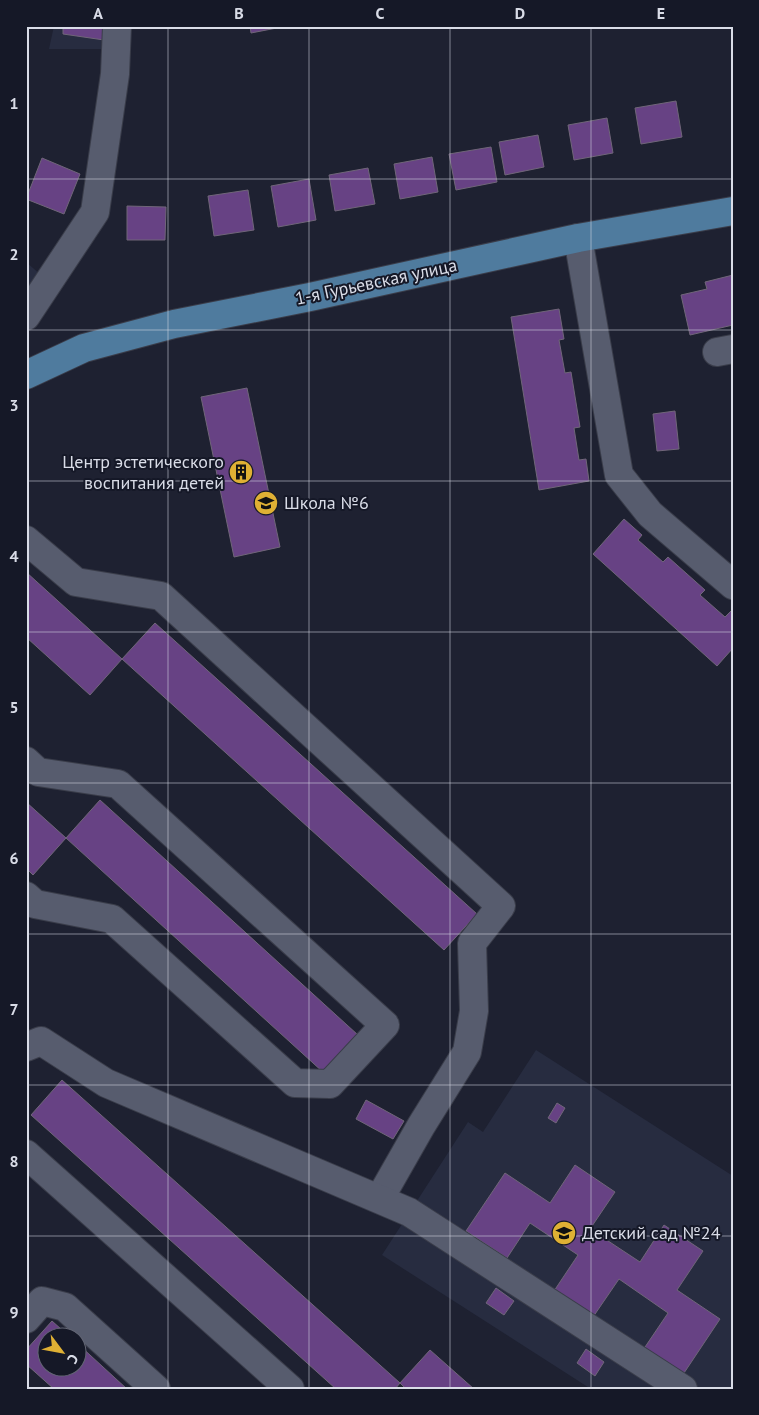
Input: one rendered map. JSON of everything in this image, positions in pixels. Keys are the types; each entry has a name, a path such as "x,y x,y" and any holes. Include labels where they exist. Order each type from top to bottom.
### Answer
{"main road":[{"name":"1-я Гурьевская улица","path":"26,375 84,348 174,324 310,297 578,238 733,211"}],"lane":[{"path":"26,316 95,212 115,74 117,26"},
{"path":"578,238 619,476 650,514 733,585"},
{"path":"26,540 76,582 160,596 501,906 472,943 474,1012 467,1052 421,1126 380,1198"},
{"path":"26,762 38,772 118,784 385,1026 330,1084 295,1083 112,919 35,904 26,896"},
{"path":"26,1047 41,1041 106,1083 380,1198 409,1212 683,1389"},
{"path":"26,1154 290,1389"},
{"path":"26,1318 42,1301 64,1307 156,1389"}],"shaded area":[{"path":"54,26 129,26 124,49 49,49"},
{"path":"26,262 41,275 26,292"},
{"name":"Детский сад №24","path":"536,1050 733,1176 733,1389 591,1389 382,1255 468,1122 483,1132"}],"building":[{"path":"63,26 106,26 104,40 63,34"},
{"path":"250,26 287,26 251,33"},
{"path":"676,101 682,137 641,144 635,108"},
{"path":"607,118 613,153 574,160 568,125"},
{"path":"538,135 544,167 505,175 499,142"},
{"path":"491,147 497,182 456,190 449,154"},
{"path":"432,157 438,192 400,199 394,164"},
{"path":"42,158 80,174 64,214 26,199"},
{"path":"368,168 375,204 335,211 329,175"},
{"path":"309,179 316,220 278,227 271,186"},
{"path":"248,190 254,230 214,236 208,196"},
{"path":"127,206 166,207 165,240 127,240"},
{"path":"733,275 733,325 690,335 681,295 707,289 705,282"},
{"path":"559,309 564,339 559,340 565,373 571,372 580,427 574,428 579,460 586,459 589,481 539,490 511,317"},
{"name":"Центр эстетического воспитания детей","path":"247,388 280,547 234,557 201,397"},
{"path":"675,411 679,449 657,451 653,414"},
{"path":"624,519 642,535 638,540 663,562 668,557 705,590 700,595 725,617 731,611 733,612 733,648 717,666 593,554"},
{"path":"26,572 122,659 90,695 26,637"},
{"path":"155,623 477,914 444,950 122,659"},
{"path":"100,800 358,1035 324,1073 66,838"},
{"path":"26,802 66,838 33,875 26,868"},
{"path":"62,1080 400,1383 395,1389 336,1389 31,1115"},
{"path":"366,1100 404,1121 393,1139 356,1119"},
{"path":"557,1103 565,1108 556,1123 548,1118"},
{"path":"575,1165 615,1192 590,1229 640,1262 664,1225 703,1251 677,1290 720,1319 682,1376 643,1350 668,1313 619,1279 593,1317 554,1291 578,1255 530,1223 507,1258 466,1231 505,1173 550,1203"},
{"path":"496,1288 514,1301 504,1315 486,1303"},
{"path":"52,1321 60,1328 46,1328"},
{"path":"38,1337 38,1375 26,1364 26,1350"},
{"path":"586,1349 604,1362 595,1376 577,1363"},
{"path":"430,1350 474,1389 406,1389 400,1383"},
{"path":"88,1353 127,1389 54,1389 42,1378 88,1378"}],"place":[{"name":"Центр эстетического воспитания детей","path":"241,472"},
{"name":"Школа №6","path":"266,503"},
{"name":"Детский сад №24","path":"564,1233"}]}
